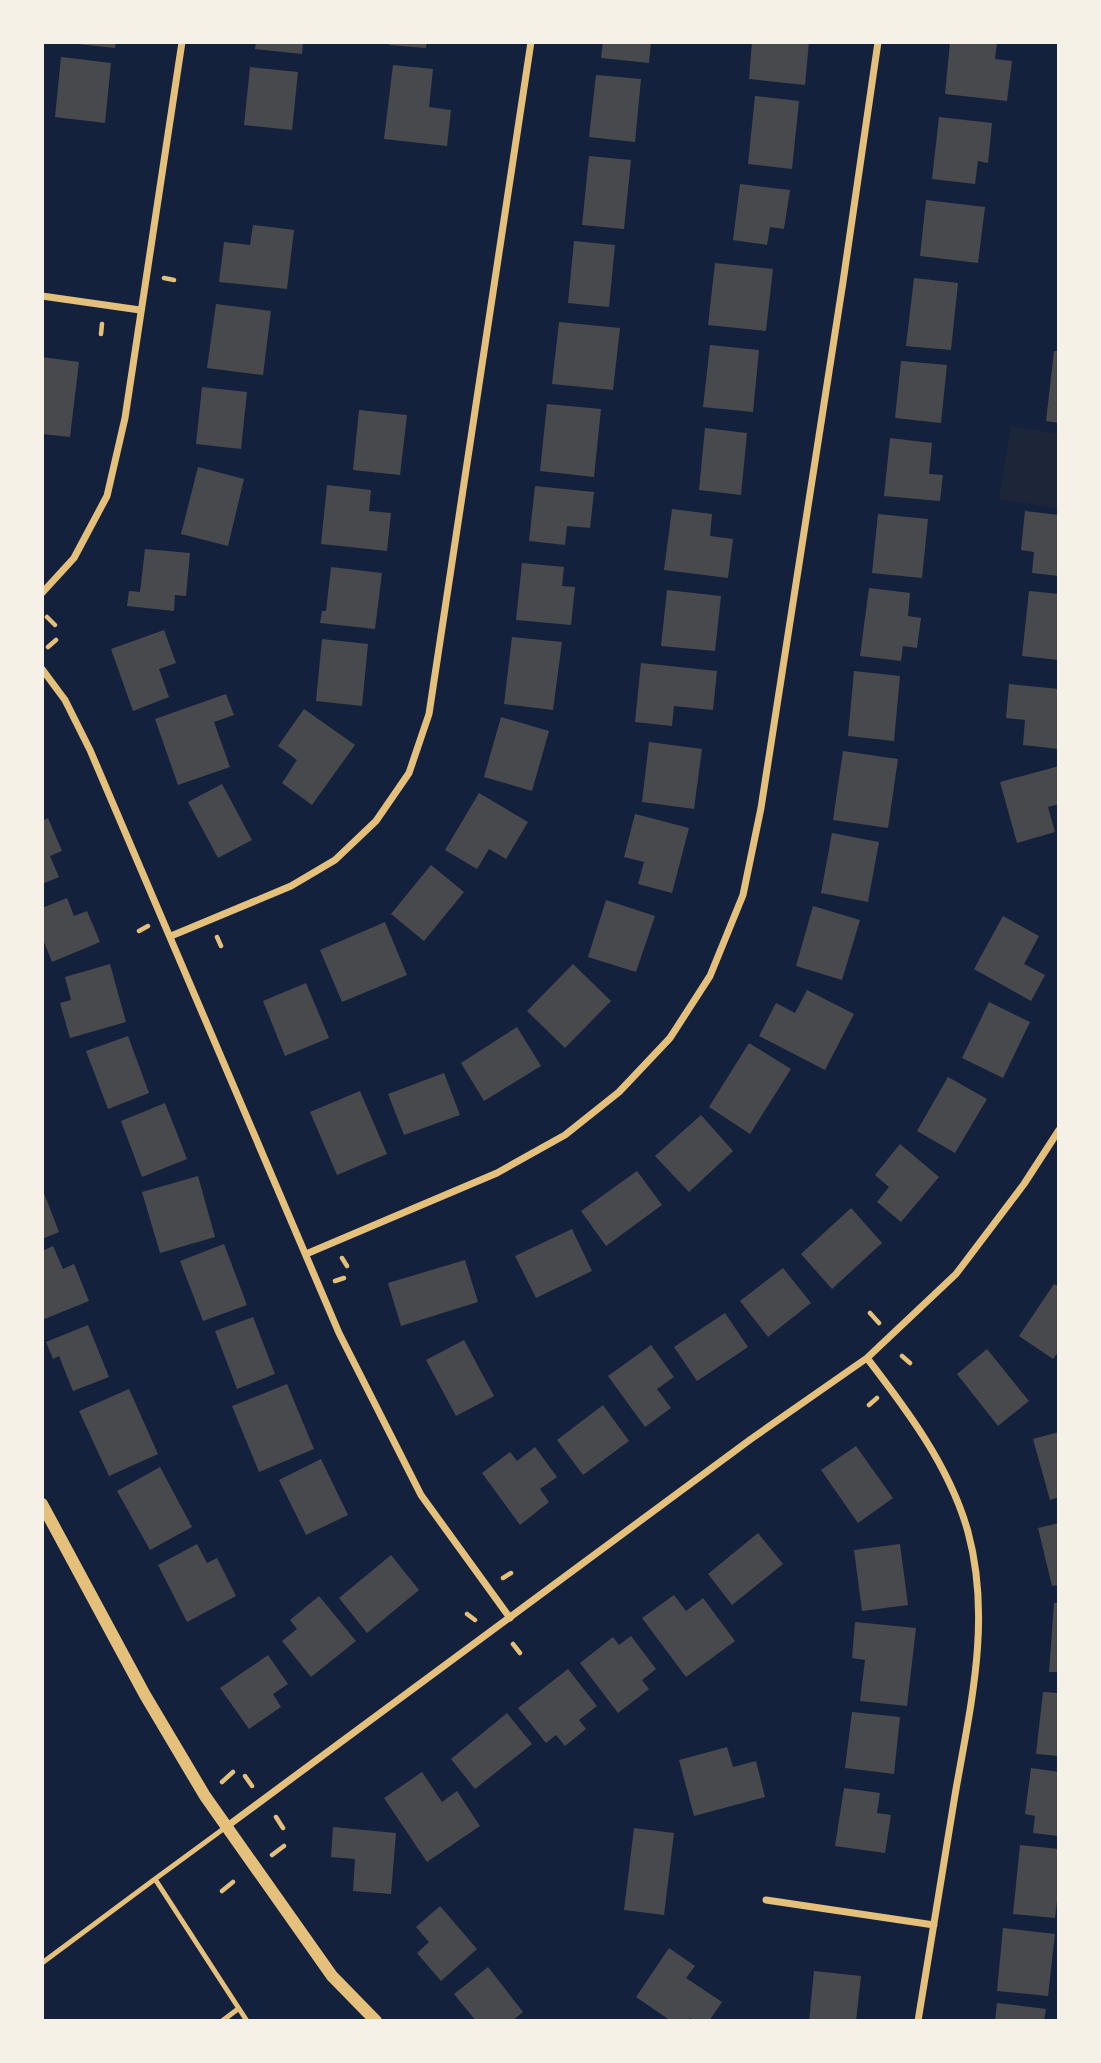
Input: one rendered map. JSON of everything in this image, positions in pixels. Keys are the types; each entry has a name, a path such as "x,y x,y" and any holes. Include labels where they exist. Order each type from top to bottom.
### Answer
{"street":[{"path":"42,593 74,558 107,496 125,418 182,42"},
{"path":"171,936 291,886 335,860 376,821 409,773 429,714 531,42"},
{"path":"306,1254 497,1173 565,1135 619,1092 670,1038 709,976 743,895 761,808 878,42"},
{"path":"42,296 141,310"},
{"path":"42,669 65,700 90,750 339,1333 421,1495 510,1618"},
{"path":"226,1826 751,1439 867,1358 956,1274 1024,1184 1059,1130"},
{"path":"867,1358 908,1412 943,1471 968,1532 978,1594 977,1665 918,2021"},
{"path":"42,1504 145,1695 226,1826 332,1976 376,2021"},
{"path":"766,1900 934,1925"}],"lane":[{"path":"42,1963 226,1826"},
{"path":"155,1879 247,2021"},
{"path":"222,2021 238,2009"}],"path":[{"path":"164,278 174,280"},
{"path":"101,334 102,324"},
{"path":"47,617 55,625"},
{"path":"48,647 56,640"},
{"path":"139,931 148,926"},
{"path":"217,937 221,946"},
{"path":"342,1258 347,1266"},
{"path":"335,1281 344,1278"},
{"path":"870,1313 878,1323"},
{"path":"902,1356 910,1363"},
{"path":"869,1405 877,1398"},
{"path":"503,1578 511,1573"},
{"path":"467,1614 475,1620"},
{"path":"513,1644 520,1653"},
{"path":"222,1782 233,1772"},
{"path":"245,1776 252,1786"},
{"path":"276,1817 283,1828"},
{"path":"272,1855 284,1846"},
{"path":"222,1891 233,1882"}],"shaded area":[{"path":"1011,426 1059,434 1059,509 999,499"}],"building":[{"path":"78,42 116,42 115,48"},
{"path":"256,42 303,42 302,54 255,49"},
{"path":"390,42 427,42 426,48 389,45"},
{"path":"603,42 651,42 649,63 601,58"},
{"path":"752,42 809,42 805,85 749,79"},
{"path":"950,42 997,42 995,59 1012,61 1007,101 945,94"},
{"path":"61,57 111,63 105,123 55,117"},
{"path":"393,65 433,69 429,107 451,110 447,146 384,139"},
{"path":"250,67 298,72 292,130 244,125"},
{"path":"596,75 641,79 635,142 589,137"},
{"path":"755,96 799,101 792,169 748,164"},
{"path":"939,117 992,123 988,163 978,161 975,184 932,179"},
{"path":"589,156 631,160 624,229 582,225"},
{"path":"740,184 790,190 784,229 770,227 767,245 733,240"},
{"path":"926,200 985,207 978,263 920,256"},
{"path":"253,225 294,230 287,289 219,282 224,242 250,245"},
{"path":"574,241 615,245 609,307 568,303"},
{"path":"715,263 773,269 766,331 708,325"},
{"path":"914,278 958,283 951,350 906,346"},
{"path":"216,304 271,311 263,375 207,368"},
{"path":"559,322 620,328 613,390 552,384"},
{"path":"710,345 759,350 753,412 703,407"},
{"path":"1054,351 1059,351 1059,423 1046,421"},
{"path":"42,357 79,362 70,437 42,434"},
{"path":"901,361 947,365 941,423 895,418"},
{"path":"202,387 247,392 241,449 196,444"},
{"path":"547,404 601,409 594,477 540,471"},
{"path":"359,410 407,415 400,475 353,470"},
{"path":"705,428 747,433 741,495 699,490"},
{"path":"890,438 932,443 929,474 943,475 940,501 884,496"},
{"path":"198,467 244,479 228,546 181,534"},
{"path":"327,485 371,490 369,511 391,513 387,551 321,544"},
{"path":"535,486 594,492 590,528 567,526 565,545 529,541"},
{"path":"672,509 712,514 710,536 733,539 728,578 664,570"},
{"path":"1025,511 1059,515 1059,576 1032,573 1034,552 1021,550"},
{"path":"878,514 928,519 922,578 872,573"},
{"path":"145,549 190,553 186,596 175,595 174,611 127,606 129,591 140,592"},
{"path":"522,563 564,567 562,586 575,587 571,625 516,620"},
{"path":"331,567 382,573 375,629 320,623 322,611 326,611"},
{"path":"869,588 910,593 908,616 921,618 917,648 903,646 901,661 860,656"},
{"path":"667,590 721,596 715,651 661,646"},
{"path":"1029,591 1059,594 1059,660 1022,656"},
{"path":"164,630 176,663 159,669 169,697 133,711 111,649"},
{"path":"512,637 562,642 553,710 504,704"},
{"path":"322,639 368,644 362,706 316,701"},
{"path":"641,663 717,671 713,710 674,706 672,726 635,722"},
{"path":"854,671 900,676 894,741 848,736"},
{"path":"1009,684 1059,689 1059,749 1023,745 1025,720 1006,718"},
{"path":"226,694 234,715 214,722 230,767 178,785 155,719"},
{"path":"304,709 355,745 312,805 282,783 297,760 278,746"},
{"path":"501,717 549,731 532,791 484,777"},
{"path":"649,742 702,749 694,809 642,802"},
{"path":"843,751 898,759 888,828 833,820"},
{"path":"1059,766 1059,804 1048,807 1055,832 1017,843 1000,782"},
{"path":"222,784 252,840 218,858 188,802"},
{"path":"479,793 528,822 506,859 489,849 477,869 445,850"},
{"path":"635,814 689,828 672,893 638,884 644,862 624,857"},
{"path":"48,818 62,851 50,856 59,877 42,884 42,821"},
{"path":"832,833 879,842 868,902 821,893"},
{"path":"431,865 464,892 424,941 391,914"},
{"path":"67,898 74,916 87,911 100,942 52,962 42,937 42,908"},
{"path":"606,900 655,916 636,972 588,957"},
{"path":"813,906 860,920 842,980 796,966"},
{"path":"1003,916 1039,936 1024,964 1045,975 1031,1001 974,969"},
{"path":"385,922 407,975 342,1002 320,950"},
{"path":"110,964 126,1022 70,1038 60,1003 71,1000 65,977"},
{"path":"573,964 611,1001 565,1048 527,1011"},
{"path":"306,983 329,1038 285,1056 263,1001"},
{"path":"807,990 854,1014 825,1070 759,1036 776,1003 795,1013"},
{"path":"989,1002 1030,1022 1003,1078 962,1058"},
{"path":"517,1027 541,1066 484,1101 461,1063"},
{"path":"128,1036 149,1093 108,1109 86,1051"},
{"path":"749,1043 791,1069 750,1134 709,1107"},
{"path":"444,1073 460,1115 404,1135 388,1094"},
{"path":"948,1077 987,1099 955,1153 917,1131"},
{"path":"360,1091 387,1154 337,1175 310,1112"},
{"path":"165,1103 187,1159 142,1177 121,1121"},
{"path":"701,1115 733,1151 689,1192 655,1156"},
{"path":"900,1144 939,1177 901,1222 877,1202 889,1187 875,1175"},
{"path":"637,1171 662,1205 606,1246 581,1211"},
{"path":"198,1176 215,1237 160,1253 142,1192"},
{"path":"42,1188 59,1232 42,1239"},
{"path":"851,1208 882,1243 832,1289 801,1254"},
{"path":"572,1229 592,1271 536,1298 515,1256"},
{"path":"224,1244 247,1305 203,1321 180,1261"},
{"path":"53,1246 63,1269 74,1264 89,1301 42,1320 42,1251"},
{"path":"465,1260 478,1302 401,1326 388,1283"},
{"path":"783,1268 811,1303 768,1337 740,1301"},
{"path":"1054,1284 1059,1287 1059,1351 1053,1359 1019,1336"},
{"path":"725,1313 748,1347 697,1381 674,1347"},
{"path":"253,1317 275,1374 237,1389 215,1331"},
{"path":"88,1325 109,1377 73,1391 59,1356 53,1359 46,1342"},
{"path":"464,1340 494,1396 456,1416 426,1360"},
{"path":"651,1345 674,1377 657,1389 671,1408 645,1427 608,1376"},
{"path":"987,1349 1029,1401 998,1426 957,1374"},
{"path":"287,1384 314,1449 259,1472 232,1406"},
{"path":"129,1389 158,1454 109,1476 79,1411"},
{"path":"603,1405 629,1441 583,1475 557,1440"},
{"path":"1059,1432 1059,1497 1050,1500 1033,1439"},
{"path":"856,1446 893,1498 858,1523 821,1470"},
{"path":"535,1447 557,1477 540,1489 549,1502 520,1525 482,1473 510,1452 517,1461"},
{"path":"321,1459 348,1515 306,1535 279,1480"},
{"path":"160,1467 192,1527 150,1550 117,1491"},
{"path":"1059,1523 1059,1585 1052,1586 1038,1528"},
{"path":"758,1533 783,1564 732,1605 708,1574"},
{"path":"197,1544 207,1563 217,1558 236,1596 187,1622 158,1565"},
{"path":"900,1544 908,1605 862,1611 854,1550"},
{"path":"391,1555 419,1590 367,1633 339,1598"},
{"path":"674,1595 686,1611 703,1598 735,1641 686,1677 642,1618"},
{"path":"319,1596 356,1641 311,1677 282,1641 297,1629 290,1620"},
{"path":"1054,1603 1059,1603 1059,1672 1049,1672"},
{"path":"855,1622 916,1628 907,1706 860,1701 865,1660 852,1658"},
{"path":"631,1636 656,1669 642,1680 649,1689 618,1713 580,1663 613,1637 619,1645"},
{"path":"268,1655 288,1684 273,1694 281,1707 249,1729 220,1688"},
{"path":"568,1669 597,1706 579,1720 586,1729 565,1746 556,1735 546,1743 518,1708"},
{"path":"1043,1692 1059,1693 1059,1756 1036,1754"},
{"path":"852,1712 900,1717 894,1774 845,1768"},
{"path":"507,1713 532,1744 475,1789 451,1759"},
{"path":"727,1747 733,1767 756,1761 765,1797 694,1816 679,1760"},
{"path":"1031,1768 1059,1772 1059,1836 1033,1833 1035,1816 1025,1814"},
{"path":"422,1772 442,1802 457,1791 480,1826 427,1862 384,1798"},
{"path":"844,1788 880,1793 877,1813 891,1815 885,1853 835,1846"},
{"path":"333,1827 396,1833 391,1894 353,1891 355,1859 331,1857"},
{"path":"634,1828 674,1833 664,1915 624,1910"},
{"path":"1020,1845 1059,1849 1055,1918 1013,1914"},
{"path":"440,1906 477,1949 441,1981 417,1953 429,1942 416,1927"},
{"path":"1003,1928 1055,1934 1048,1996 997,1991"},
{"path":"669,1948 695,1966 686,1978 722,2002 709,2021 695,2021 690,2018 688,2021 671,2021 636,1997"},
{"path":"488,1967 523,2012 512,2021 476,2021 454,1994"},
{"path":"814,1971 861,1976 856,2021 809,2021"},
{"path":"997,2003 1046,2009 1044,2021 995,2021"}]}
